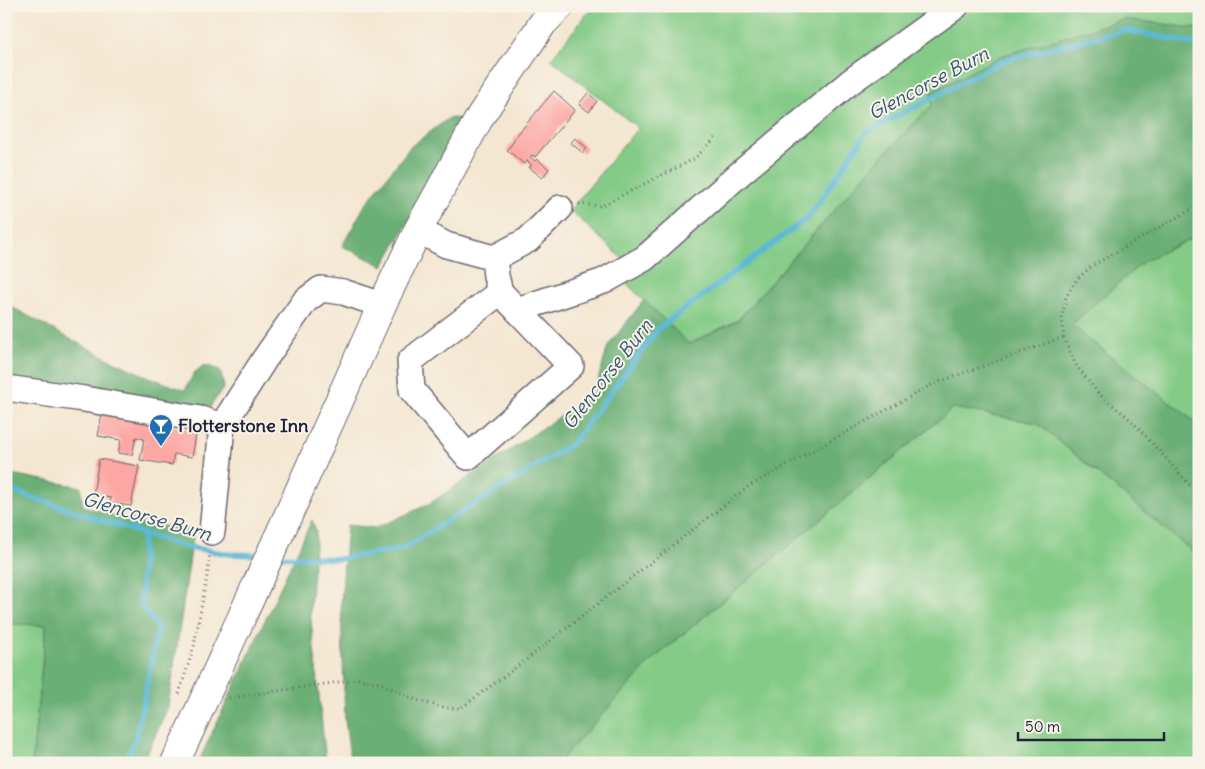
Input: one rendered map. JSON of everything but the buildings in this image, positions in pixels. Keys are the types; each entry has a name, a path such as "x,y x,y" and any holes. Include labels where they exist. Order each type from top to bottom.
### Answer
{"highway":[{"path":"175,763 291,510 382,304 418,230 481,116 543,23 560,6"}],"lane":[{"path":"518,310 604,281 645,258 744,170 850,82 956,6"},
{"path":"418,230 446,245 494,258 528,240 568,206"},
{"path":"494,258 500,292 571,366 468,457 412,390 410,361 500,292"},
{"path":"212,532 222,426 264,360 305,301 321,289 342,292 382,304"},
{"path":"6,388 200,419 222,426"}],"path":[{"path":"568,206 601,206 694,159 717,136"},
{"path":"1199,205 1092,266 1077,278 1066,297 1062,317 1064,337 1075,364 1098,393 1132,420 1199,495"},
{"path":"202,702 359,679 380,684 416,700 446,708 461,708 749,486 933,384 1064,337"},
{"path":"190,729 177,699 194,646 208,571"}],"green space":[{"path":"593,6 1199,6 1199,29 1124,19 932,105 873,166 738,320 689,344 625,282 625,261 570,210 638,128 551,59"},
{"path":"1124,19 1199,29 1199,235 1145,260 1071,325 1199,425 1199,557 1037,423 953,408 651,661 558,763 351,763 345,720 341,604 347,525 376,528 429,504 594,394 608,346 644,300 689,344 738,320 873,166 932,105 930,93 1001,56"},
{"path":"449,118 467,119 383,266 342,246 365,205 410,147"},
{"path":"1199,235 1199,425 1070,325 1145,260"},
{"path":"6,304 116,362 162,382 185,390 194,373 204,365 220,370 224,387 208,410 6,378"},
{"path":"953,408 1037,423 1199,557 1199,763 558,763 651,661"},
{"path":"6,473 81,487 83,506 145,524 194,530 168,707 143,763 32,763 46,625 6,624"},
{"path":"312,520 316,532 310,610 326,763 198,763"},
{"path":"6,624 46,625 32,763 6,763"}],"waterway":[{"name":"Glencorse Burn","path":"278,556 340,559 404,548 572,444 659,328 809,217 867,132 1004,60 1126,30 1199,46"},
{"name":"Glencorse Burn","path":"6,488 182,546 229,554 261,555"},
{"path":"123,763 136,739 158,628 141,605 143,533"}],"place":[{"name":"Flotterstone Inn","path":"161,447"}]}
